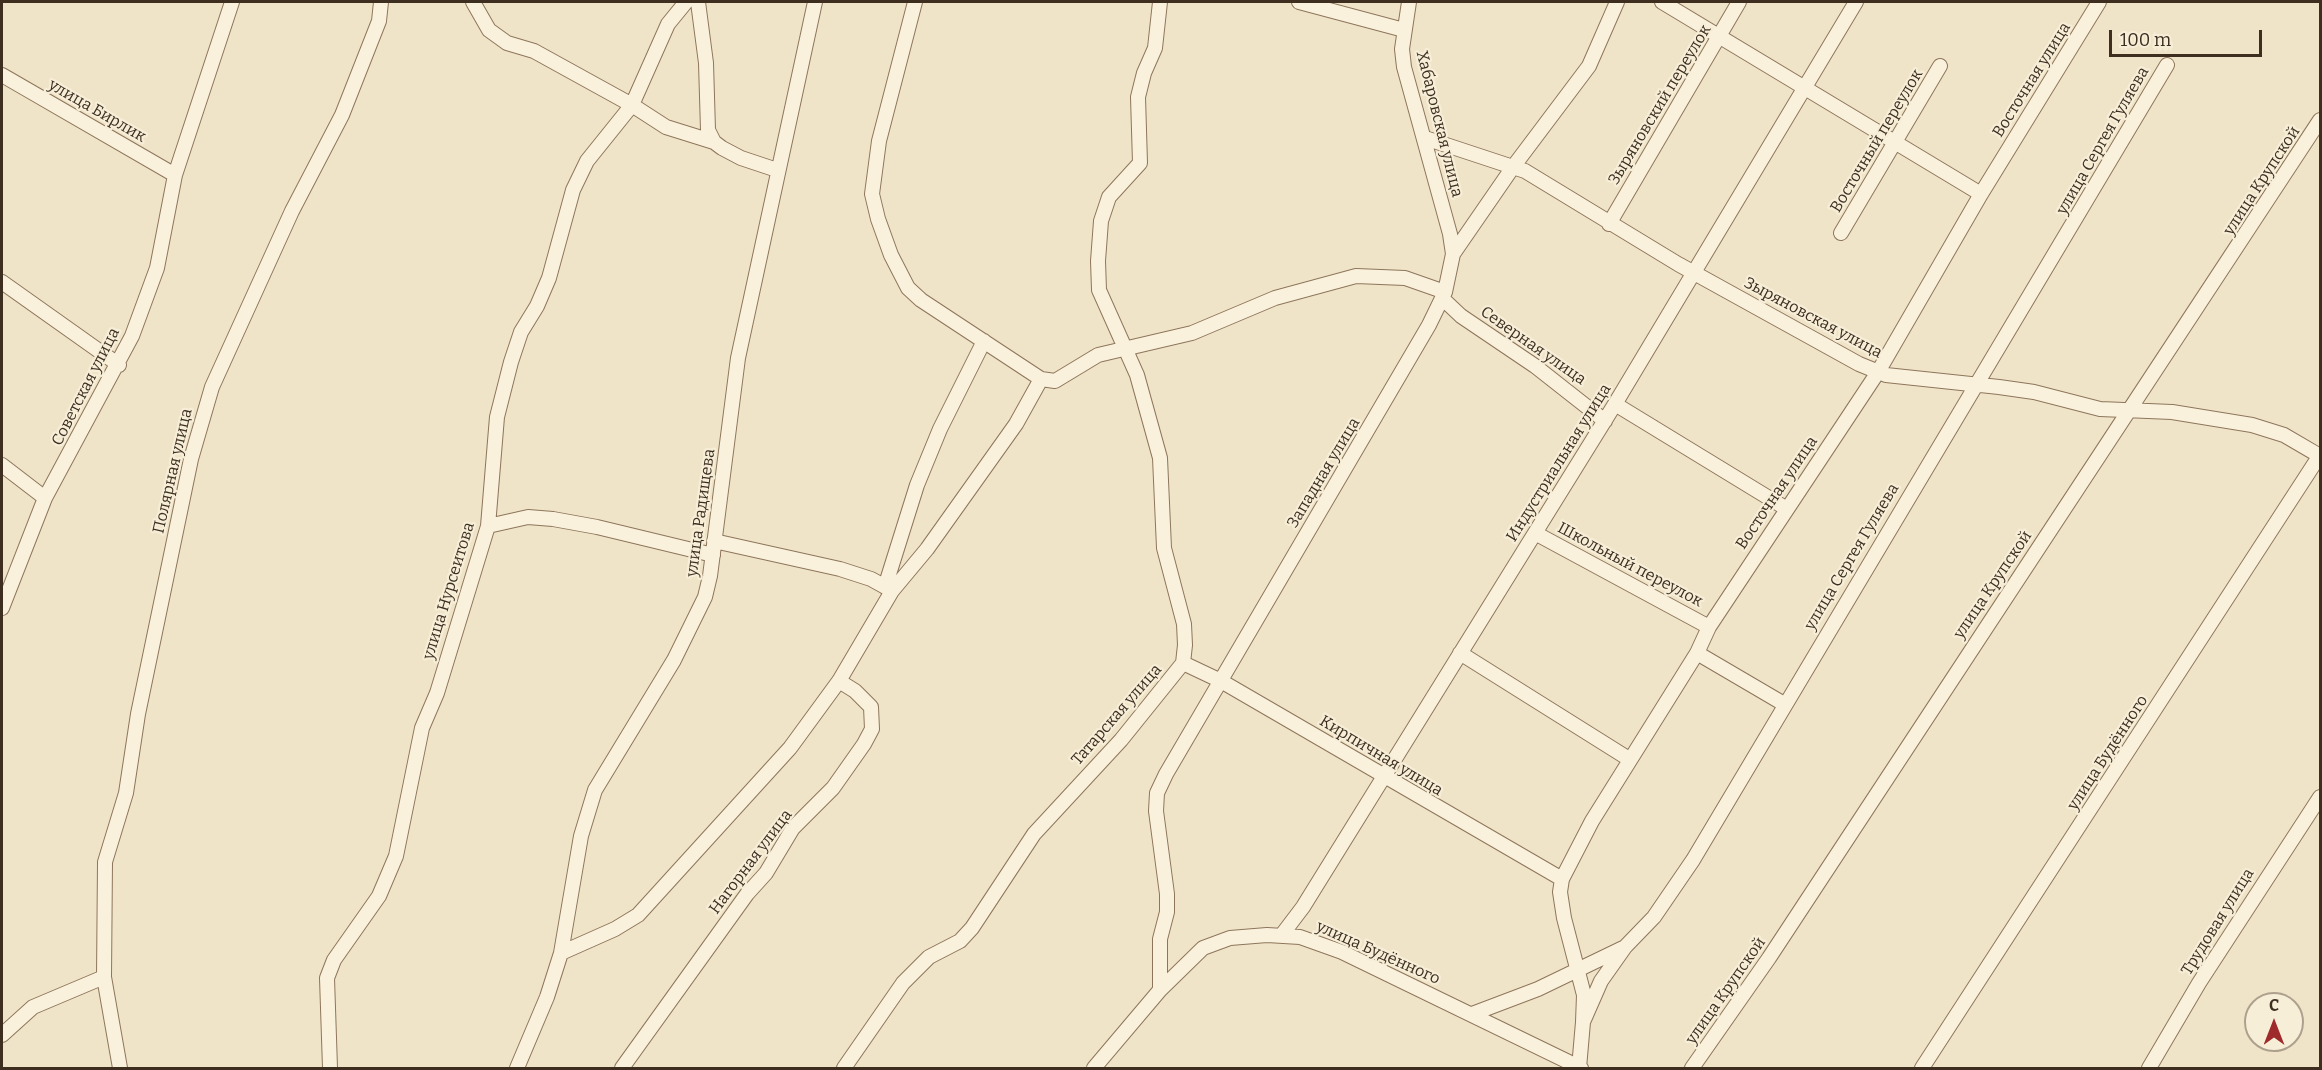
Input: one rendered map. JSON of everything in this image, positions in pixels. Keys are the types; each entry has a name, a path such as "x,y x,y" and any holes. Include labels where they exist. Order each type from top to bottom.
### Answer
{"street":[{"name":"Советская улица","path":"2,608 45,498 119,365 157,268 175,175 232,2"},
{"name":"Полярная улица","path":"120,1068 104,977 105,862 126,793 138,714 164,601 181,501 212,387 292,211 342,115 379,21 381,2"},
{"path":"473,2 489,30 507,43 534,51 632,105 666,127 714,142 741,158 777,170"},
{"name":"улица Нурсеитова","path":"330,1068 327,978 334,960 379,896 403,834 413,764 422,728 436,693 488,526 497,417 514,352 521,332 537,306 549,278 573,190 582,171 587,161 632,105 668,24 686,2"},
{"path":"698,2 706,63 708,130 714,142"},
{"name":"улица Радищева","path":"517,1068 547,997 561,953 581,836 595,790 691,629 705,597 713,555 738,358 815,2"},
{"path":"915,2 884,114 872,194 891,255 908,288 929,306 1041,379 1055,381 1098,355 1192,333 1275,298 1356,276 1405,278 1444,296"},
{"name":"Татарская улица","path":"844,1068 903,983 929,957 960,941 972,928 1034,834 1121,740 1183,663 1184,624 1164,548 1160,458 1137,375 1099,290 1098,261 1101,221 1109,197 1140,163 1138,97 1144,73 1155,48 1160,2"},
{"path":"1299,2 1404,30"},
{"name":"Хабаровская улица","path":"1409,2 1404,30 1404,67 1425,138 1453,254"},
{"name":"Западная улица","path":"1160,990 1160,939 1167,912 1167,894 1155,811 1157,793 1166,774 1406,367 1444,296 1453,254 1513,167 1589,66 1617,2"},
{"path":"1662,2 1719,39 1981,194"},
{"name":"Зыряновский переулок","path":"1609,224 1739,2"},
{"name":"Индустриальная улица","path":"1281,936 1304,907 1605,421 1856,2"},
{"name":"Восточная улица","path":"1583,1022 1584,995 1579,968 1564,918 1560,892 1562,879 1592,821 1696,653 1709,627 1878,372 1981,194 2099,2"},
{"name":"улица Сергея Гуляева","path":"1580,1068 1583,1022 1601,981 1625,947 1654,917 1693,860 1974,385 2064,242 2167,65"},
{"name":"Восточный переулок","path":"1841,233 1940,66"},
{"name":"улица Бирлик","path":"2,75 175,175"},
{"name":"улица Крупской","path":"1692,1068 1769,958 2129,409 2241,244 2320,120"},
{"name":"Зыряновская улица","path":"1425,138 1513,167 1544,182 1609,224 1694,273 1878,372 1920,381 2034,392 2100,409 2172,412 2253,425 2284,435 2320,455"},
{"path":"2,282 119,365"},
{"name":"Северная улица","path":"1444,296 1461,316 1535,366 1605,421"},
{"path":"561,953 615,929 638,915 790,748 839,681 889,589 917,485 940,429 984,341"},
{"path":"889,589 927,549 1016,424 1041,379"},
{"path":"1615,404 1787,509"},
{"name":"улица Будённого","path":"1922,1068 2320,455"},
{"path":"2,465 45,498"},
{"path":"488,526 528,517 553,519 597,527 713,555"},
{"name":"Школьный переулок","path":"1535,533 1709,627"},
{"path":"714,541 840,569 889,589"},
{"path":"1460,652 1629,759"},
{"path":"1696,653 1784,704"},
{"name":"Кирпичная улица","path":"1183,663 1221,681 1562,879"},
{"name":"Нагорная улица","path":"622,1068 747,894 766,873 793,828 833,788 864,744 872,729 871,707 855,691 839,681"},
{"name":"Трудовая улица","path":"2149,1068 2199,983 2320,797"},
{"name":"улица Будённого","path":"1094,1068 1160,990 1203,948 1230,938 1281,936 1300,937 1342,952 1580,1068"},
{"path":"1472,1014 1538,989 1625,947"},
{"path":"2,1035 33,1007 104,977"}]}
